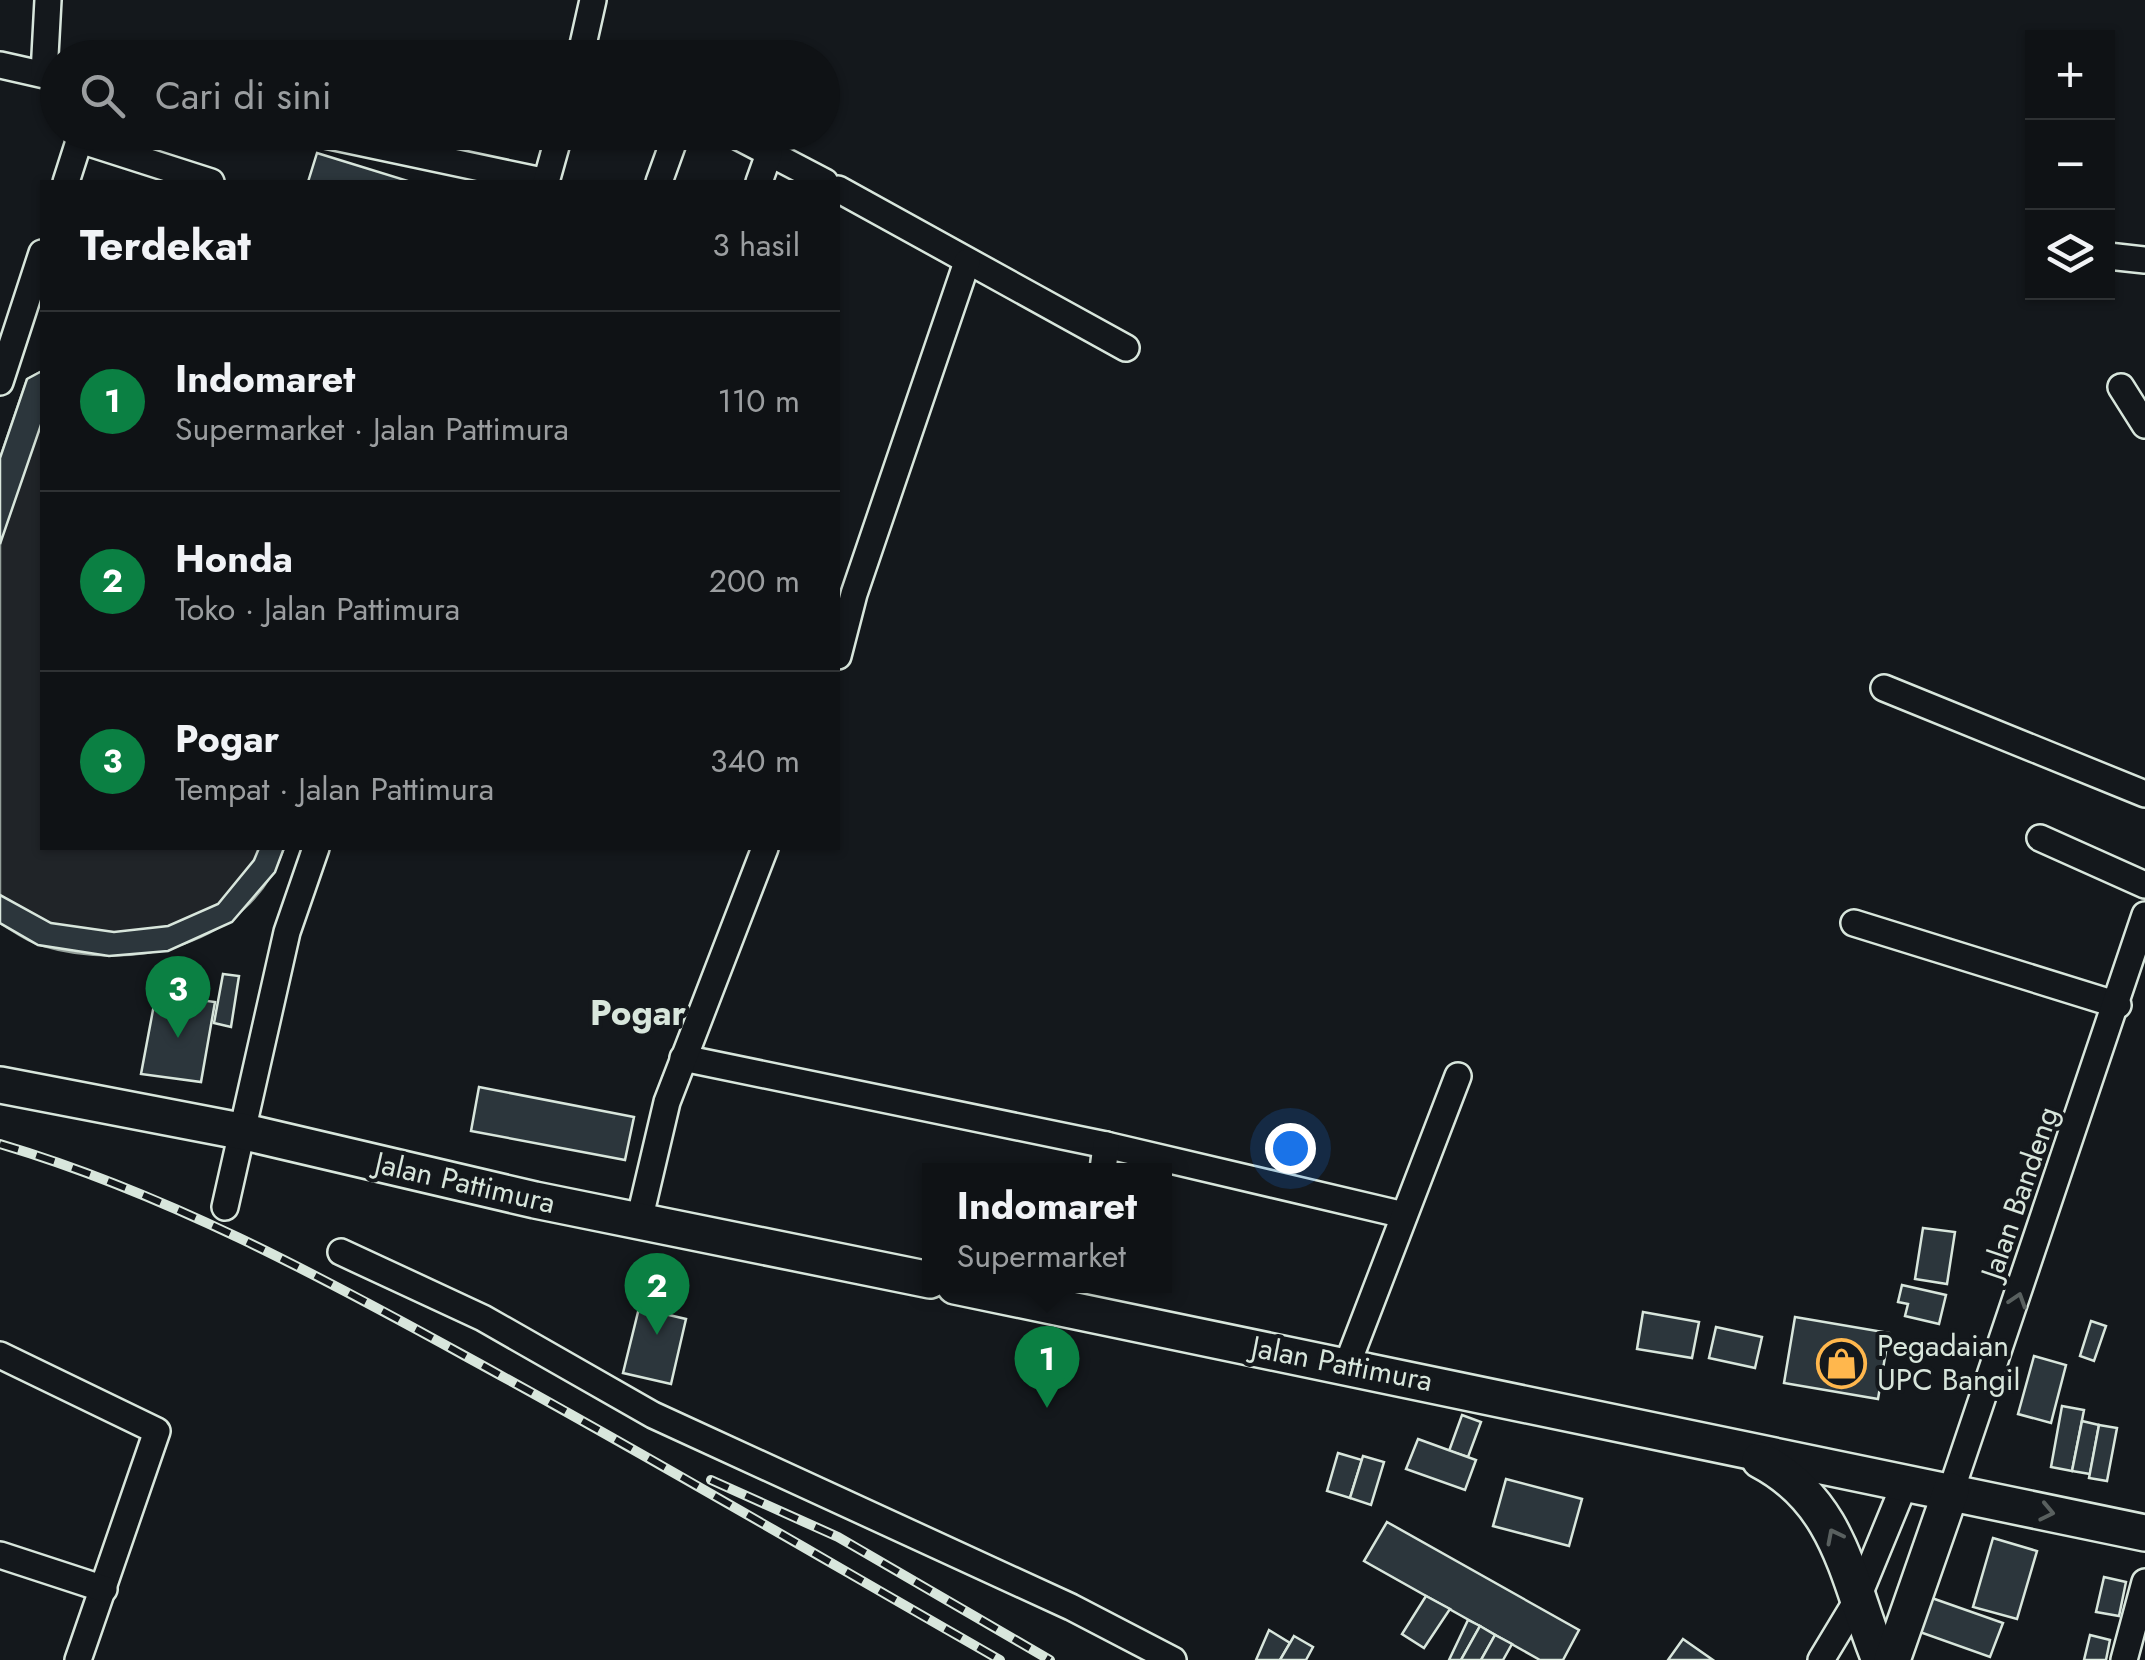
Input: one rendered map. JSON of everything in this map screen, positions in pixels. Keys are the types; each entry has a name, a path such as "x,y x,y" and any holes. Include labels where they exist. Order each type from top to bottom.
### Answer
{"highway":[{"name":"Jalan Pattimura","path":"0,1085 245,1132 639,1221 922,1278"},
{"name":"Jalan Pattimura","path":"1026,1293 1086,1299 1347,1365 1728,1443"},
{"path":"1728,1443 2145,1533"},
{"path":"1728,1443 1774,1467 1809,1493 1836,1536 1856,1602 1880,1660"},
{"path":"1892,1660 1951,1491"}],"street":[{"path":"48,0 50,40"},
{"path":"585,40 588,1"},
{"path":"0,65 40,74"},
{"path":"67,180 76,150"},
{"path":"121,150 206,180"},
{"path":"396,150 538,180"},
{"path":"548,180 555,150"},
{"path":"660,180 671,150"},
{"path":"762,150 821,180"},
{"path":"760,180 769,154"},
{"path":"840,190 1126,348"},
{"path":"2115,257 2145,260"},
{"path":"0,382 40,260"},
{"path":"840,640 846,594 967,262"},
{"path":"2121,388 2145,424"},
{"path":"1884,688 2145,794"},
{"path":"2040,838 2145,885"},
{"path":"225,1207 245,1132 287,932 315,850"},
{"path":"639,1221 667,1102 764,850"},
{"name":"Jalan Bandeng","path":"1951,1491 2118,1005 2145,915"},
{"path":"1854,923 2118,1005"},
{"path":"683,1058 1131,1163"},
{"path":"1347,1365 1458,1076"},
{"path":"1172,1171 1404,1215"},
{"path":"341,1252 482,1318 653,1414 1054,1599 1173,1660"},
{"path":"0,1355 156,1432 78,1660"},
{"path":"1821,1660 1856,1602 1906,1483"},
{"path":"0,1555 104,1590"},
{"path":"2124,1660 2145,1582"}],"shaded area":[{"path":"40,372 40,850 283,850 267,881 244,908 216,929 184,944 149,952 76,953 35,943 0,923 0,458 27,379"}],"building":[{"path":"317,153 405,180 309,180"},
{"path":"40,372 40,428 0,544 0,458 27,379"},
{"path":"258,850 283,850 275,872 232,922 168,951 109,956 38,945 0,923 0,895 51,923 114,932 168,926 218,904"},
{"path":"223,974 239,976 231,1027 214,1023"},
{"path":"156,994 215,1002 201,1082 141,1074"},
{"path":"479,1087 634,1117 625,1160 471,1131"},
{"path":"1923,1228 1955,1232 1947,1284 1915,1279"},
{"path":"1902,1285 1946,1295 1939,1324 1905,1316 1908,1304 1898,1302"},
{"path":"639,1308 686,1319 671,1384 623,1373"},
{"path":"1643,1312 1699,1322 1692,1358 1637,1349"},
{"path":"1795,1317 1889,1333 1878,1399 1784,1383"},
{"path":"2091,1321 2106,1326 2094,1361 2080,1356"},
{"path":"1716,1327 1762,1337 1755,1368 1709,1358"},
{"path":"2034,1356 2066,1365 2051,1423 2018,1414"},
{"path":"2062,1406 2084,1410 2072,1471 2051,1467"},
{"path":"1462,1415 1481,1422 1468,1457 1449,1451"},
{"path":"2082,1421 2099,1425 2090,1474 2072,1471"},
{"path":"2099,1425 2117,1428 2107,1481 2089,1478"},
{"path":"1418,1439 1476,1460 1465,1490 1406,1469"},
{"path":"1338,1453 1362,1460 1350,1498 1327,1491"},
{"path":"1363,1456 1384,1462 1371,1505 1350,1498"},
{"path":"1506,1479 1582,1499 1569,1546 1493,1526"},
{"path":"1387,1522 1579,1630 1563,1660 1540,1660 1364,1561"},
{"path":"1993,1538 2037,1551 2017,1619 1973,1607"},
{"path":"2104,1577 2126,1582 2119,1616 2096,1612"},
{"path":"1426,1596 1450,1609 1424,1648 1402,1634"},
{"path":"1929,1597 2003,1623 1990,1657 1917,1631"},
{"path":"1468,1620 1480,1626 1461,1660 1449,1660"},
{"path":"1480,1626 1495,1635 1481,1660 1461,1660"},
{"path":"1269,1630 1290,1643 1280,1660 1256,1660"},
{"path":"1495,1635 1512,1644 1503,1660 1481,1660"},
{"path":"2090,1635 2110,1640 2106,1660 2084,1660"},
{"path":"1294,1636 1313,1647 1306,1660 1280,1660"},
{"path":"1683,1639 1713,1660 1668,1660"}],"railway":[{"path":"0,1144 121,1186 296,1266 601,1431 1000,1660"},
{"path":"711,1480 838,1537 1050,1660"}],"place":[{"name":"Pogar","path":"178,1038"},
{"name":"Honda","path":"657,1335"},
{"name":"Pegadaian UPC Bangil","path":"1842,1363"},
{"name":"Indomaret","path":"1047,1408"}],"district":[{"name":"Pogar","path":"638,1013"}]}
